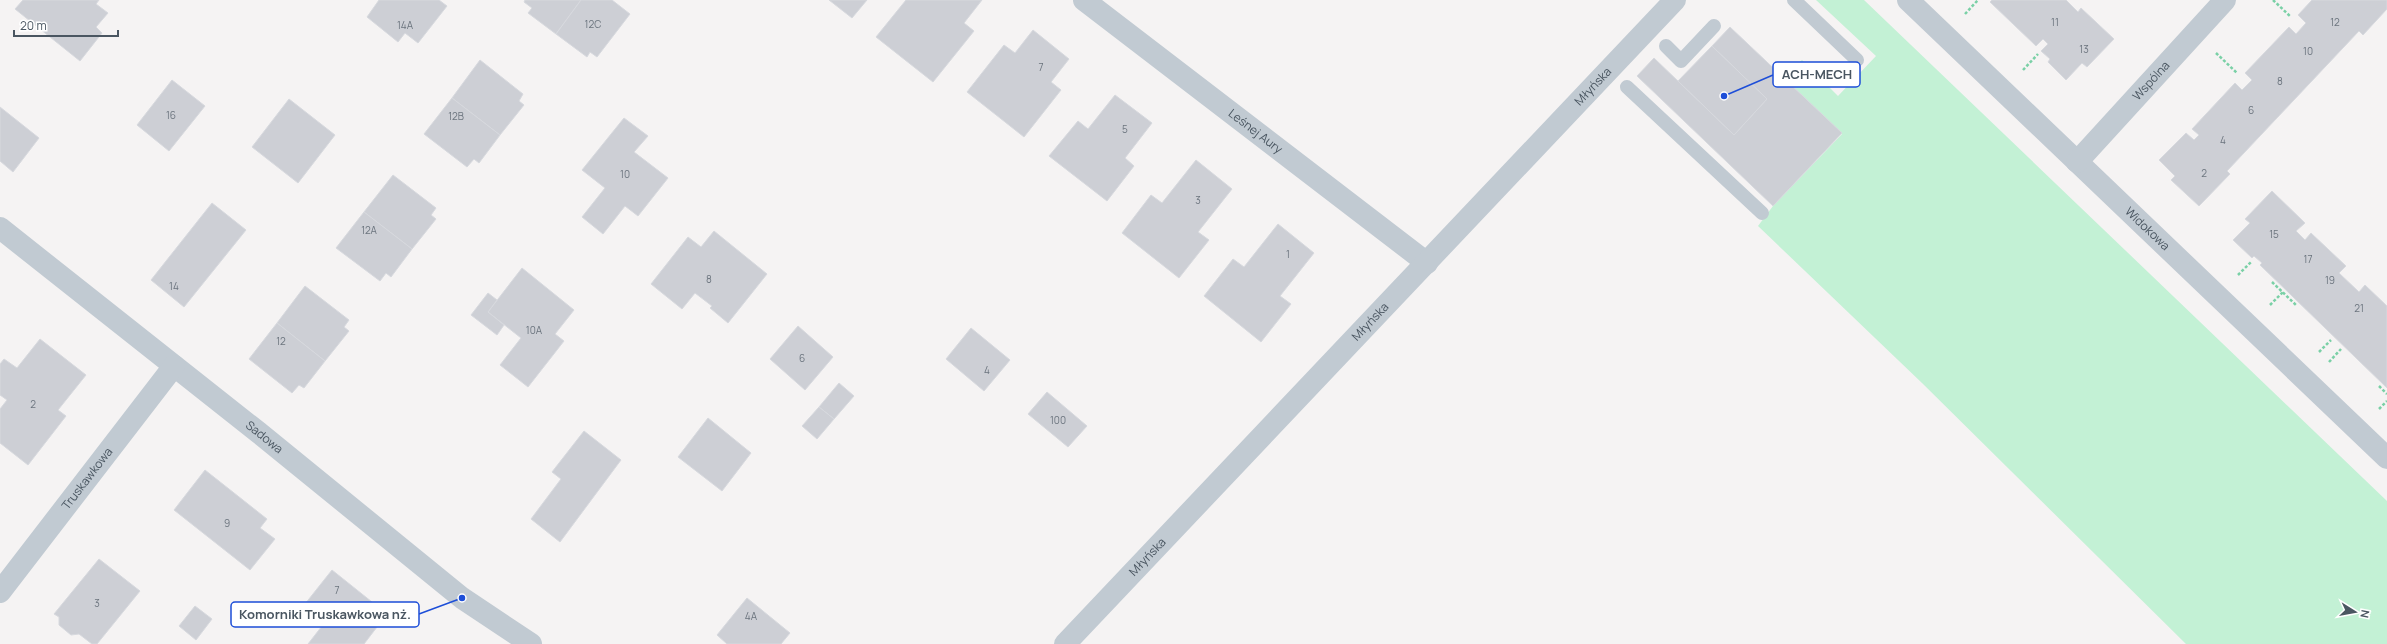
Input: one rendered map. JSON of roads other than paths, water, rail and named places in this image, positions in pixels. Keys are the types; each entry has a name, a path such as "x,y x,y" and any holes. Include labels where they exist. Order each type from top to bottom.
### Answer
{"street":[{"name":"Leśnej Aury","path":"1084,0 1427,263"},
{"name":"Młyńska","path":"1065,644 1675,0"},
{"name":"Widokowa","path":"1908,0 2387,458"},
{"name":"Wspólna","path":"2077,162 2225,0"},
{"name":"Sadowa","path":"0,228 462,598 531,644"},
{"name":"Truskawkowa","path":"0,592 174,366"}],"lane":[{"path":"1794,0 1857,60"},
{"path":"1666,46 1681,61 1714,26"},
{"path":"1627,86 1762,213"}],"place":[{"name":"ACH-MECH","path":"1724,96"},
{"name":"Komorniki Truskawkowa nż.","path":"462,598"}]}
